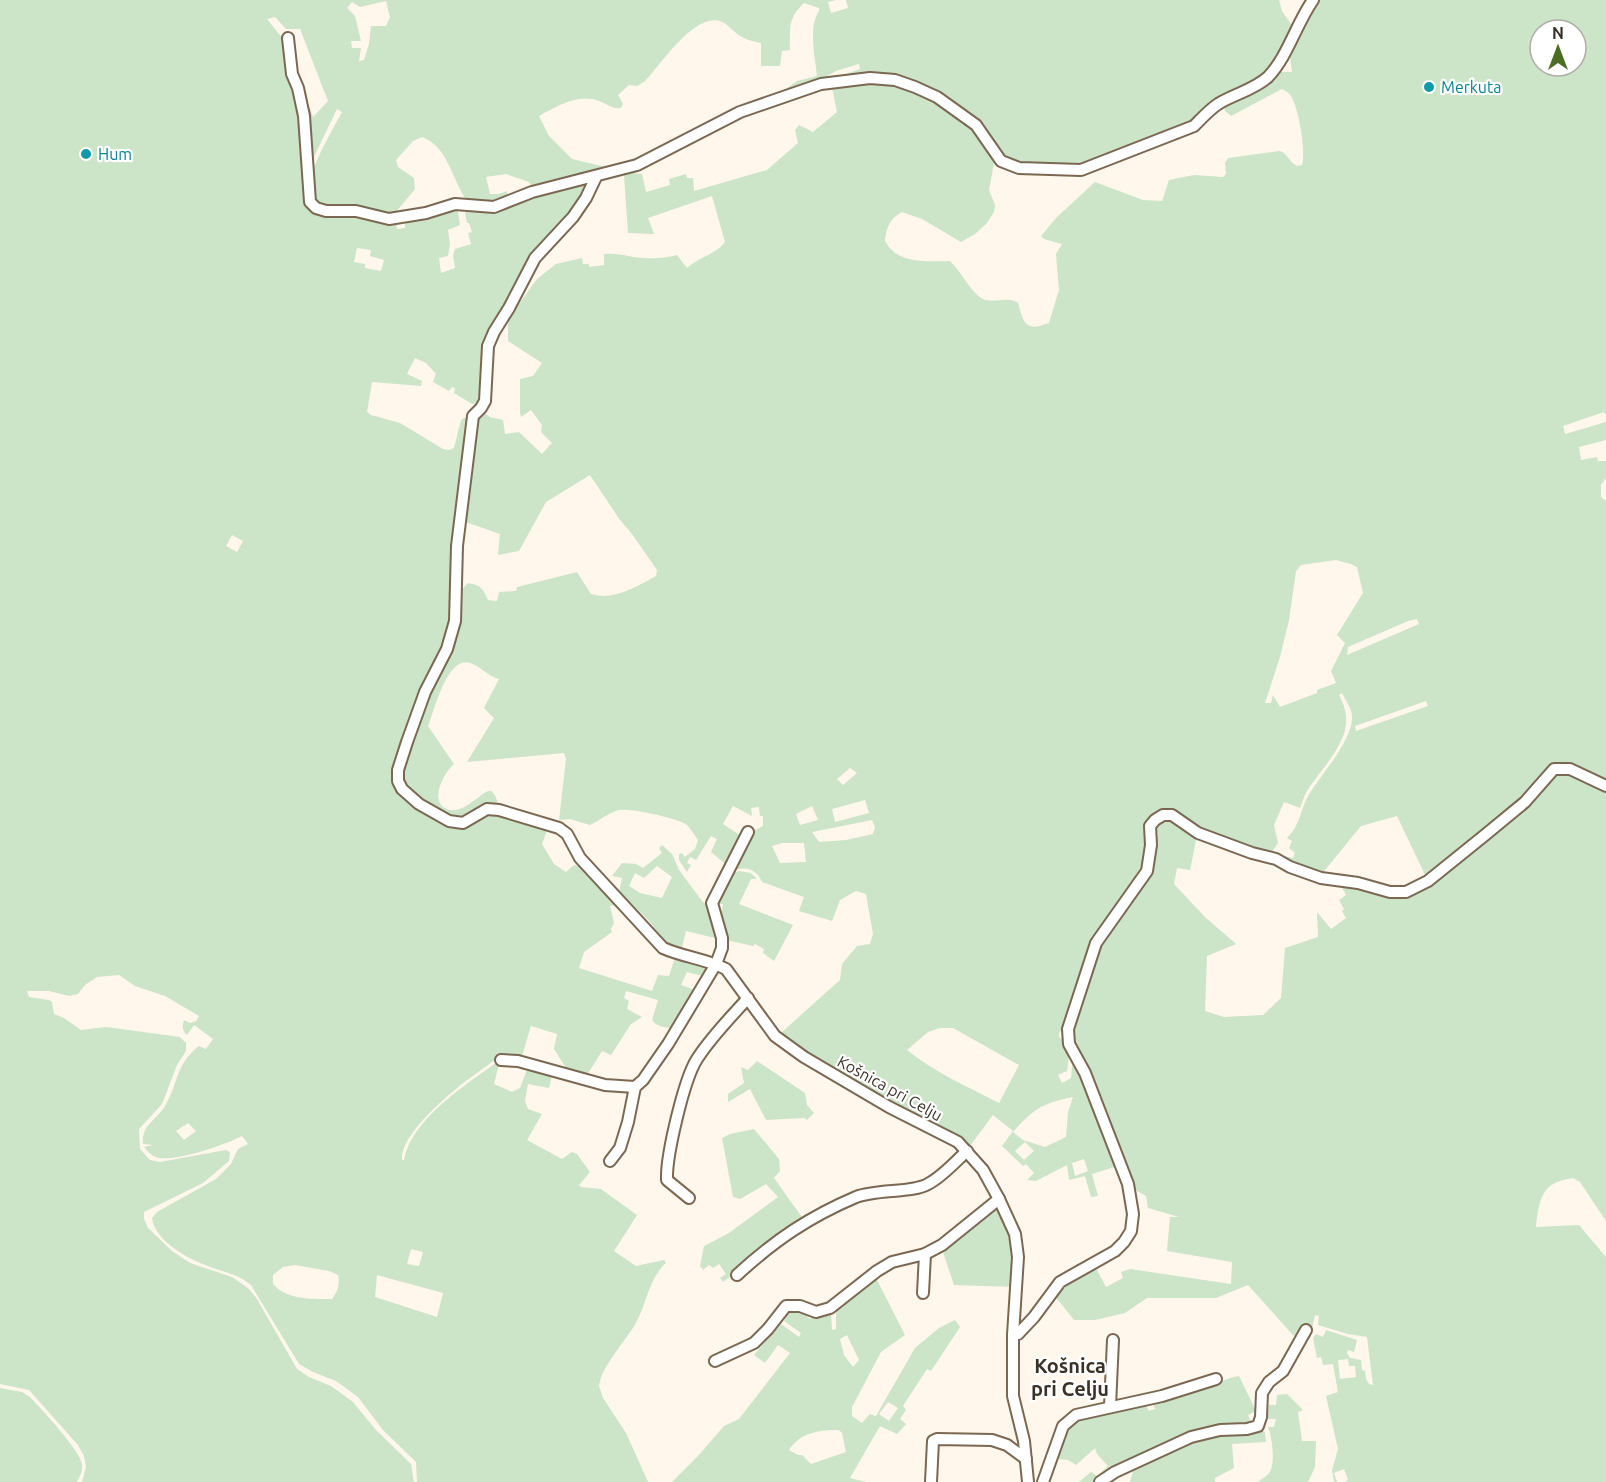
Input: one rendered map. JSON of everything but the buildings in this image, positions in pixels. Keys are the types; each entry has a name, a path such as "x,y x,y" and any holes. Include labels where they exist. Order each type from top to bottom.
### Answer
{"street":[{"path":"288,38 292,74 298,88 304,116 310,202 316,208 333,212 356,211 377,218 402,218 455,204 494,207 532,192 637,165 740,112 821,84 870,78 895,80 937,97 976,125 1001,161 1009,165 1019,168 1081,170 1194,126 1207,112 1220,103 1256,86 1276,68 1302,16 1313,0"},
{"name":"Košnica pri Celju","path":"596,177 573,217 535,258 488,346 485,401 482,408 473,416 457,546 455,621 447,649 425,692 399,770 398,781 402,789 419,804 449,821 463,823 487,809 552,825 567,834 580,858 663,948 726,969 775,1036 804,1057 889,1107 958,1142 967,1151 983,1170 1015,1234 1018,1257 1013,1335 1013,1395 1026,1459 1028,1482"},
{"path":"1013,1335 1018,1334 1034,1317 1060,1282 1114,1251 1131,1231 1133,1214 1128,1184 1085,1072 1069,1044 1068,1029 1096,943 1147,871 1150,826 1155,820 1163,815 1172,815 1198,833 1252,853 1276,859 1290,867 1321,878 1358,883 1390,892 1406,892 1428,881 1525,802 1554,769 1570,769 1606,786"},
{"path":"610,1161 620,1148 635,1087 643,1080 668,1044 716,964 722,948 722,938 712,903 748,832"},
{"path":"690,1198 667,1180 666,1167 681,1100 696,1061 748,998"},
{"path":"501,1060 518,1061 605,1085 635,1087"},
{"path":"737,1275 768,1247 801,1224 858,1196 878,1191 928,1185 967,1151"},
{"path":"715,1361 754,1343 786,1306 800,1306 816,1312 825,1310 892,1262 925,1254 942,1245 999,1198"},
{"path":"923,1293 925,1254"},
{"path":"1100,1482 1114,1472 1191,1437 1221,1430 1247,1429 1258,1426 1261,1417 1262,1394 1269,1382 1283,1371 1306,1330"},
{"path":"1110,1406 1113,1340"},
{"path":"1043,1482 1062,1426 1076,1415 1162,1396 1216,1379"},
{"path":"931,1482 933,1441 937,1439 992,1440 1007,1445 1026,1459"}],"green space":[{"path":"0,0 836,0 828,2 831,13 848,8 846,0 1279,0 1282,11 1293,27 1273,64 1263,77 1196,121 1078,166 1018,164 1007,160 999,153 988,133 913,82 834,78 860,69 859,64 836,71 818,81 780,93 797,81 817,76 813,34 819,8 804,3 792,19 790,50 782,51 780,66 761,66 761,43 741,36 720,21 710,21 689,32 645,81 637,86 629,85 618,95 623,104 621,108 591,99 583,99 568,102 539,116 549,136 572,159 610,168 533,189 529,182 506,174 486,177 490,194 507,191 508,199 497,204 467,201 444,156 431,141 422,137 413,141 396,160 398,167 414,178 415,189 391,215 334,210 315,202 312,172 342,112 337,109 311,163 307,109 310,108 313,117 328,101 300,29 286,29 275,17 267,19 287,44 287,68 302,117 307,206 396,224 397,229 405,228 405,220 457,206 460,225 448,230 450,245 448,256 439,258 441,273 455,268 453,255 455,249 471,244 468,233 472,232 467,223 464,207 483,210 555,188 590,184 502,315 479,403 472,404 454,393 455,388 452,387 449,391 433,382 436,374 426,363 415,358 407,374 422,381 421,386 372,382 367,412 400,423 443,449 449,450 454,448 461,420 470,418 451,620 443,648 395,763 393,780 398,792 422,813 439,823 451,825 490,813 549,825 542,844 554,864 566,872 574,865 586,867 620,904 610,906 614,923 612,932 584,952 579,968 652,991 658,975 669,976 675,957 709,966 706,977 687,972 681,985 698,991 675,1028 659,1026 652,1020 658,1000 626,991 624,998 629,1001 627,1009 642,1017 631,1024 611,1055 602,1051 587,1075 568,1071 554,1049 557,1034 531,1026 521,1059 495,1060 446,1098 410,1136 402,1160 417,1131 428,1118 455,1093 496,1063 499,1064 494,1084 512,1092 520,1088 528,1067 552,1075 549,1088 528,1084 525,1101 528,1109 542,1114 527,1140 562,1159 572,1152 577,1154 590,1172 579,1185 601,1189 637,1215 614,1251 636,1266 664,1260 666,1263 652,1283 633,1328 604,1370 599,1386 603,1398 626,1433 648,1482 417,1482 416,1462 383,1430 358,1397 336,1381 299,1364 251,1285 236,1276 191,1259 166,1241 154,1226 152,1218 157,1212 216,1179 231,1164 238,1149 248,1144 242,1136 201,1152 167,1158 155,1157 144,1147 153,1145 143,1144 144,1132 165,1106 181,1067 199,1046 206,1049 213,1039 194,1025 187,1035 183,1028 184,1020 190,1023 196,1021 199,1016 165,996 135,986 119,975 97,977 85,985 78,994 69,996 49,991 27,991 29,997 52,1002 54,1014 81,1030 106,1027 180,1037 186,1043 186,1051 177,1065 162,1104 139,1129 140,1149 150,1160 160,1162 226,1150 230,1152 229,1161 203,1183 144,1212 148,1228 172,1251 190,1263 232,1277 248,1288 257,1299 297,1369 331,1386 353,1402 376,1430 411,1464 414,1482 82,1482 86,1467 84,1456 78,1445 29,1390 0,1384","holes":["386,1 390,17 386,26 371,26 364,60 359,61 361,48 352,48 351,41 361,41 355,16 347,8 352,2 360,7","357,248 371,250 370,256 384,260 381,271 365,268 365,264 354,262","232,535 243,541 237,552 226,546","188,1123 196,1131 184,1140 176,1131","411,1249 423,1252 419,1266 407,1264","295,1265 329,1271 338,1275 339,1285 332,1299 300,1298 285,1293 273,1284 273,1275 283,1267","377,1275 443,1293 437,1317 375,1297"]},
{"path":"1316,0 1606,0 1606,415 1604,412 1563,426 1565,434 1606,422 1606,440 1579,447 1581,460 1597,457 1598,461 1606,461 1606,478 1601,485 1601,497 1606,501 1606,782 1564,763 1553,765 1523,799 1427,879 1397,816 1361,826 1321,875 1287,861 1282,856 1293,858 1295,853 1289,848 1292,841 1287,838 1295,828 1310,793 1336,756 1348,734 1352,715 1342,693 1339,695 1346,718 1342,740 1307,791 1300,808 1284,802 1274,825 1278,843 1272,852 1241,847 1186,823 1154,815 1147,863 1110,920 1065,1026 1059,1033 1059,1037 1066,1044 1069,1057 1067,1071 1058,1075 1062,1083 1071,1078 1073,1058 1118,1166 1092,1174 1098,1196 1091,1197 1085,1176 1069,1180 1067,1165 1036,1181 1027,1180 1034,1173 1002,1146 1013,1131 993,1115 970,1146 947,1130 858,1084 781,1033 840,980 842,964 857,946 870,944 873,934 866,894 856,891 840,900 832,921 799,911 804,897 762,882 760,877 750,869 731,871 752,832 763,826 763,816 760,816 759,807 751,808 752,816 733,806 723,824 741,836 728,866 711,852 717,839 711,836 696,860 690,857 687,863 691,865 687,872 679,860 679,854 682,853 685,857 695,849 698,840 682,822 654,814 625,810 616,811 590,825 570,819 559,820 566,759 564,753 467,762 494,718 484,708 499,679 470,663 462,663 448,675 428,726 454,764 442,781 438,796 439,802 443,807 456,810 491,791 499,808 477,810 456,820 428,805 403,785 402,774 409,745 458,622 461,590 468,583 481,588 488,600 497,601 499,592 516,591 517,587 577,572 591,594 600,596 624,592 656,576 657,570 590,475 546,502 519,551 498,555 500,534 463,521 477,415 486,414 503,420 505,434 519,432 542,454 552,443 541,432 542,425 531,410 521,417 520,413 520,379 533,376 542,363 508,341 508,319 537,279 556,264 582,258 583,264 589,264 589,267 604,265 604,254 650,258 677,255 687,268 717,250 725,242 712,196 648,218 654,234 628,233 624,175 642,174 646,192 670,185 669,179 686,174 687,178 693,178 694,191 767,170 798,143 795,130 799,125 813,132 837,112 832,87 885,81 914,89 966,120 991,151 994,163 989,190 995,205 994,212 975,234 961,242 922,219 902,212 889,224 885,241 891,249 905,258 922,261 950,261 980,298 989,301 1006,300 1018,303 1024,321 1035,327 1049,323 1059,290 1056,254 1062,244 1041,236 1057,217 1095,182 1143,200 1162,201 1169,180 1194,175 1223,177 1226,174 1225,163 1228,158 1280,151 1297,166 1302,165 1303,151 1299,121 1295,104 1288,92 1282,89 1231,116 1225,111 1224,105 1278,72 1292,72 1289,50","holes":["1336,560 1351,564 1357,567 1363,593 1337,635 1345,643 1331,671 1336,683 1280,707 1273,695 1271,703 1265,703 1289,620 1296,571 1301,565","1417,619 1419,624 1347,655 1348,647 1408,621","1426,701 1428,706 1356,731 1355,726","850,768 857,773 843,785 837,779","865,800 869,813 835,822 832,809","812,806 818,820 800,825 796,814","872,820 875,827 873,834 846,840 819,842 812,832","782,843 804,843 806,862 780,863 772,846","940,1028 953,1028 1019,1065 999,1103 952,1079 907,1050 928,1032","1073,1097 1068,1112 1066,1137 1045,1147 1023,1140 1013,1132 1033,1112 1054,1102","1025,1142 1034,1151 1024,1160 1015,1151","1084,1159 1088,1171 1075,1176 1072,1163"]},
{"path":"1565,771 1606,790 1606,1221 1580,1182 1573,1178 1555,1183 1544,1193 1536,1227 1579,1225 1606,1257 1606,1482 1345,1482 1348,1480 1344,1469 1334,1473 1337,1482 1334,1482 1332,1470 1338,1449 1326,1396 1338,1392 1333,1364 1323,1365 1321,1357 1317,1358 1313,1338 1316,1334 1323,1337 1326,1330 1357,1340 1354,1352 1348,1350 1347,1353 1350,1358 1361,1360 1366,1379 1369,1384 1373,1385 1367,1337 1318,1325 1319,1316 1315,1315 1312,1328 1300,1343 1248,1285 1216,1298 1147,1298 1125,1313 1095,1320 1074,1320 1055,1296 1060,1287 1095,1266 1106,1287 1123,1278 1121,1272 1130,1269 1231,1284 1232,1262 1167,1251 1170,1217 1179,1217 1148,1208 1146,1196 1134,1189 1075,1051 1072,1030 1098,944 1150,870 1153,825 1171,817 1197,835 1190,870 1177,868 1174,884 1205,917 1236,944 1207,956 1205,1011 1224,1017 1263,1015 1281,998 1285,948 1318,937 1317,912 1331,929 1346,918 1339,900 1346,895 1340,884 1403,895 1555,772","holes":["1348,1359 1349,1366 1355,1366 1356,1377 1340,1379 1338,1360"]},
{"path":"662,845 672,854 679,870 710,908 720,938 686,931 681,951 674,948 662,939 650,922 619,892 622,878 612,876 622,863 636,864 643,868 662,853 659,848","holes":["657,866 672,877 662,898 640,893 629,886 635,873 644,878"]},
{"path":"739,871 751,873 757,879 751,879 739,904 793,925 774,961 763,953 764,949 755,944 753,946 726,940 716,911 722,911 723,904 715,904 732,874"},
{"path":"757,1061 805,1093 807,1105 814,1113 807,1120 804,1118 766,1120 750,1089 728,1102 728,1094 744,1083 741,1067 748,1070"},
{"path":"754,1129 779,1159 780,1171 774,1178 804,1220 723,1282 720,1278 726,1274 719,1264 713,1268 709,1265 703,1270 700,1266 704,1246 729,1233 778,1197 766,1184 740,1199 733,1197 722,1138"},
{"path":"996,1210 1001,1210 1013,1240 1015,1287 954,1285 943,1252"},
{"path":"876,1278 905,1335 881,1352 852,1407 852,1416 862,1423 870,1414 876,1416 915,1348 939,1328 955,1320 960,1327 931,1371 927,1369 903,1406 906,1410 900,1419 906,1424 897,1434 880,1426 850,1478 866,1482 672,1482 724,1426 739,1419 790,1353 778,1345 765,1363 754,1355 781,1324 799,1337 801,1333 784,1321 790,1310 803,1307 802,1312 810,1319 815,1315 831,1315 832,1330 836,1329 836,1311","holes":["847,1335 859,1360 853,1367 844,1355 840,1339","888,1402 898,1408 889,1421 879,1414","839,1430 842,1433 846,1452 811,1464 802,1455 789,1450 802,1438 812,1433"]},
{"path":"1239,1376 1256,1411 1248,1415 1253,1428 1215,1430 1101,1482 1079,1482 1091,1472 1097,1476 1108,1466 1097,1454 1095,1448 1076,1465 1068,1460 1057,1459 1066,1431 1078,1420 1107,1411 1145,1404 1149,1411 1155,1409 1153,1403 1198,1391"},
{"path":"0,1388 22,1392 30,1397 59,1430 82,1464 82,1471 77,1482 0,1482"},
{"path":"1287,1394 1303,1410 1298,1412 1302,1441 1316,1441 1315,1467 1308,1482 1258,1482 1269,1473 1273,1457 1268,1427 1274,1427 1276,1419 1267,1419 1269,1405 1276,1405 1277,1395"},
{"path":"1261,1430 1265,1432 1266,1442 1232,1444 1234,1468 1215,1478 1215,1482 1130,1482 1134,1468 1205,1435"}],"place":[{"name":"Merkuta","path":"1429,87"},
{"name":"Hum","path":"86,154"}],"district":[{"name":"Košnica pri Celju","path":"1070,1376"}]}
